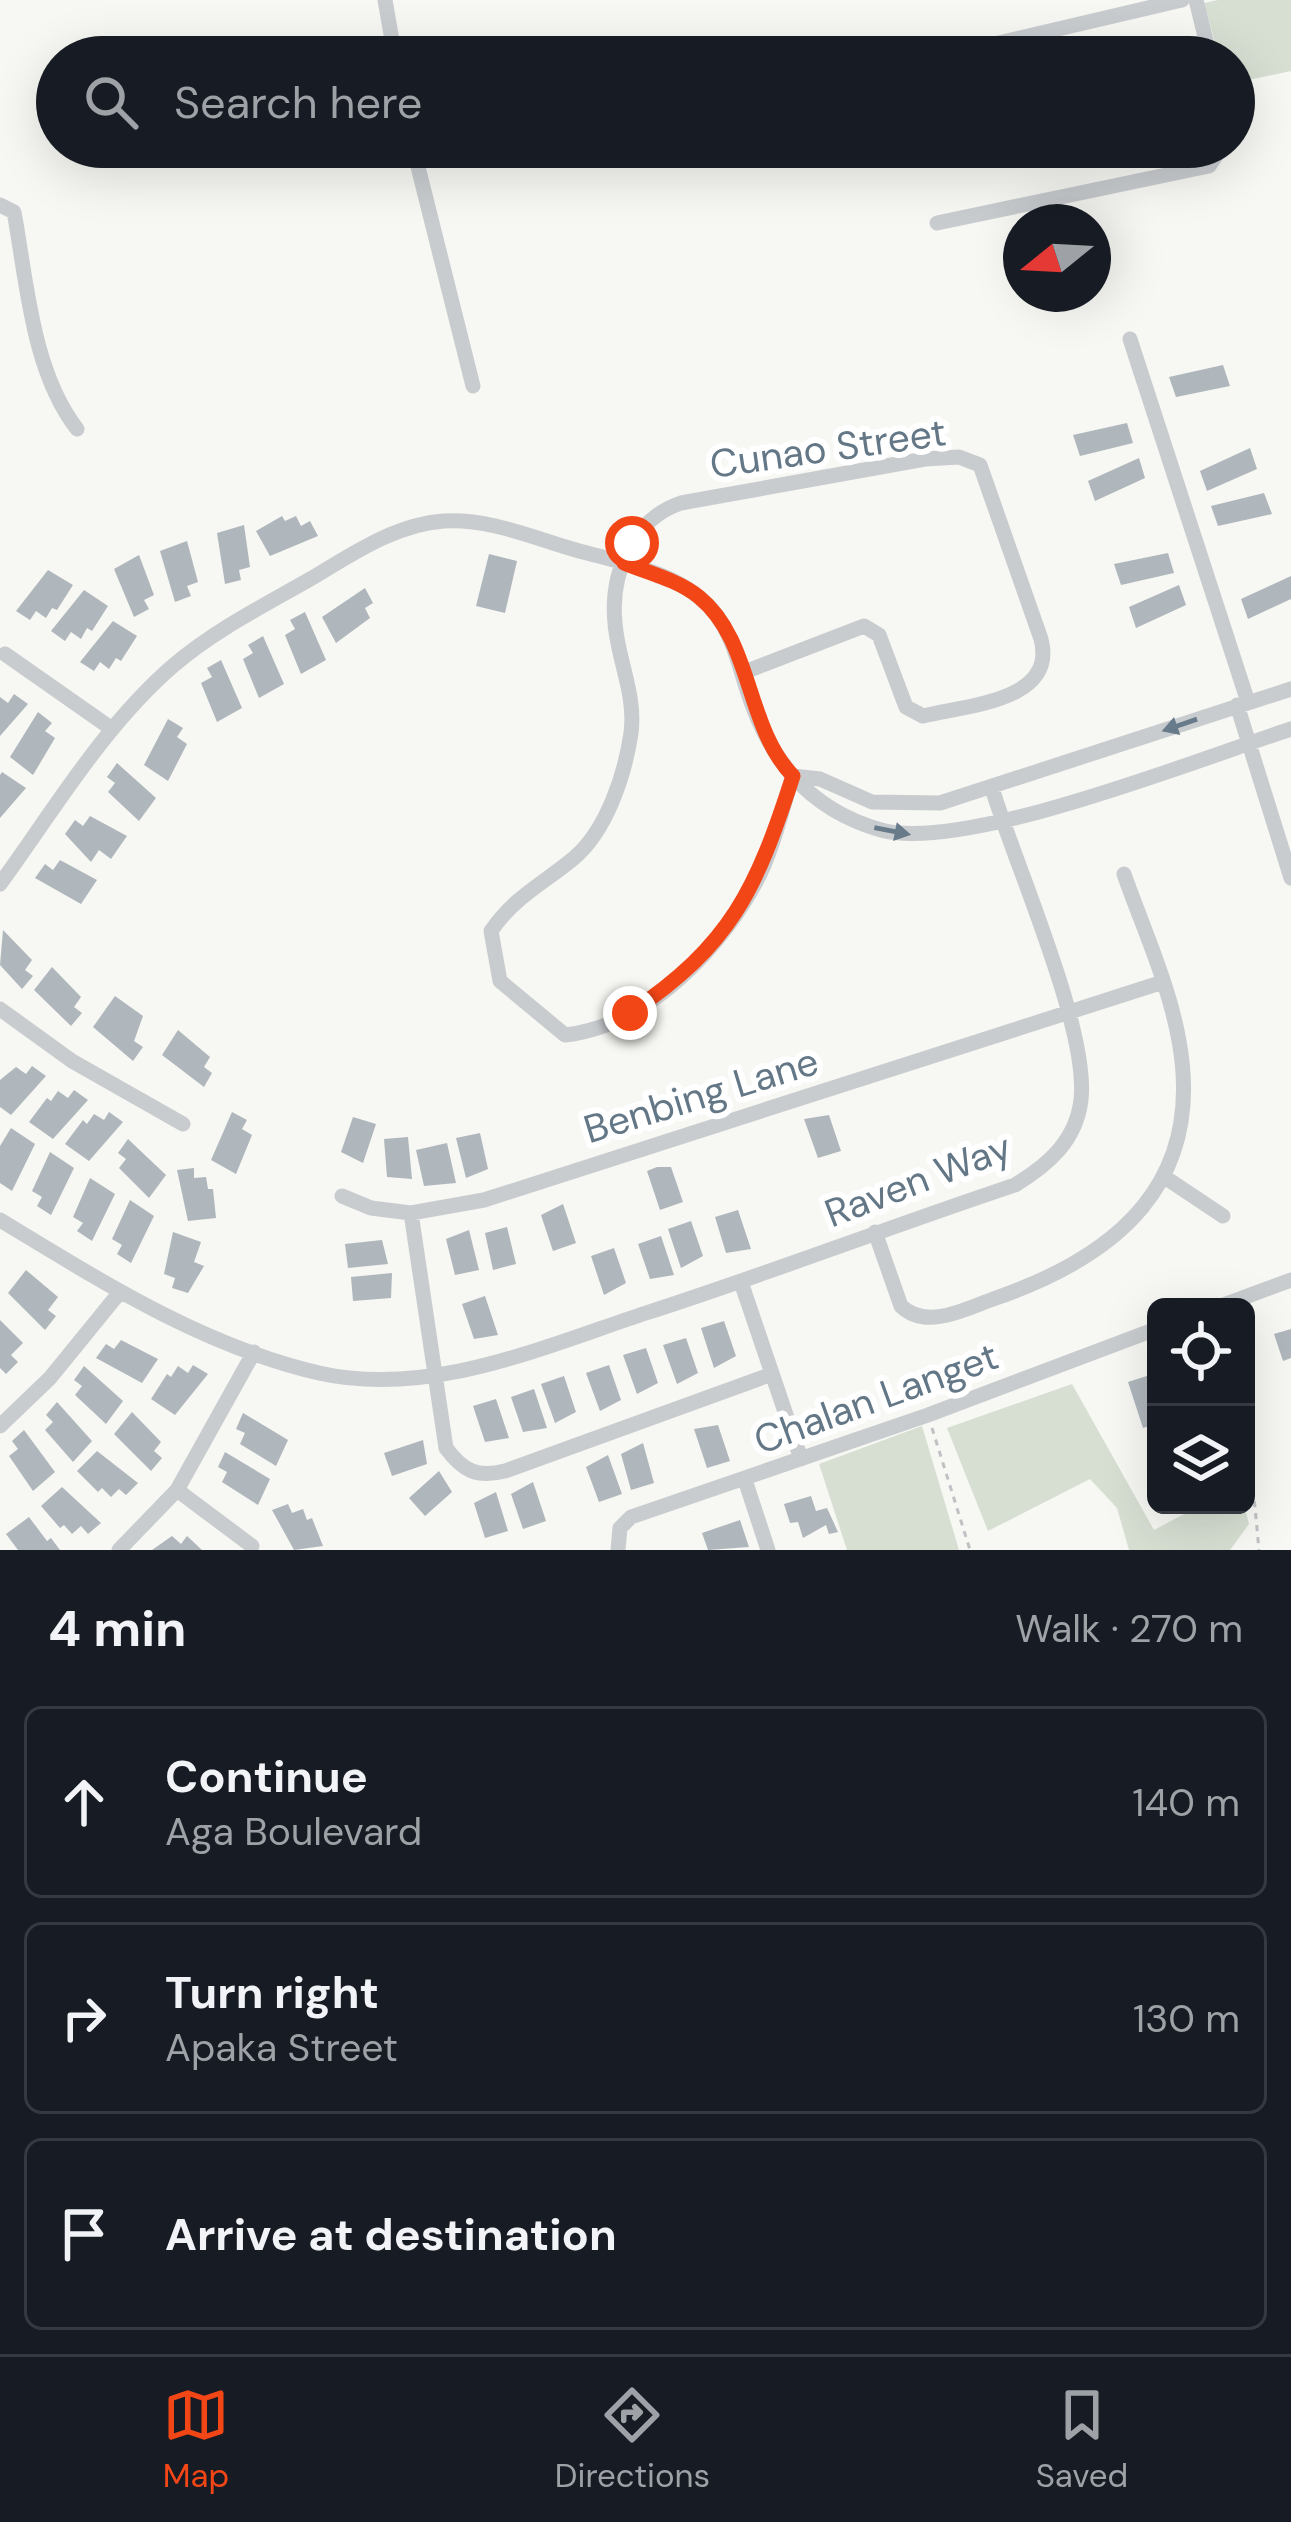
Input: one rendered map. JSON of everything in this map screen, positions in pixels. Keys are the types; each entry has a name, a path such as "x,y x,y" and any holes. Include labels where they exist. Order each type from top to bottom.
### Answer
{"street":[{"path":"385,0 391,36"},
{"path":"1028,36 1182,0"},
{"path":"1196,0 1205,36"},
{"path":"417,168 473,386"},
{"path":"937,223 1199,168"},
{"path":"0,205 14,212 36,334 63,411 77,429"},
{"path":"1130,340 1243,704 1249,743 1291,878"},
{"name":"Cunao Street","path":"624,563 650,516 681,503 925,459 959,457 980,465 1041,640 1047,660 1043,674 1021,692 923,716 906,707 879,634 864,626 742,673"},
{"path":"2,877 112,729 197,646 342,560 409,529 464,520 624,563 699,597 727,631 769,746 829,809 886,831 950,833 1002,822 1291,729"},
{"path":"624,563 615,623 632,703 625,764 592,838 578,855 511,903 491,931 500,981 565,1034 597,1031 661,992 720,938 746,899 762,871 793,776"},
{"path":"5,655 112,729"},
{"path":"793,776 820,779 872,802 896,806 940,803 1291,689"},
{"name":"Raven Way","path":"0,1220 182,1324 320,1373 388,1379 489,1364 1016,1185 1052,1160 1069,1136 1081,1101 1068,1014 992,788"},
{"path":"875,1232 901,1306 909,1314 939,1317 1050,1279 1090,1258 1137,1216 1163,1176 1183,1069 1163,982 1124,874"},
{"name":"Benbing Lane","path":"411,1213 484,1200 1163,982"},
{"path":"0,1010 72,1061 183,1124"},
{"path":"1163,1176 1223,1216"},
{"path":"342,1196 371,1208 411,1213 431,1375 446,1448 466,1471 486,1476 772,1374"},
{"path":"1242,1298 1291,1280"},
{"path":"741,1282 802,1459"},
{"path":"0,1426 50,1378 120,1292"},
{"name":"Chalan Langet","path":"618,1550 620,1528 631,1517 928,1415 1147,1332"},
{"path":"119,1550 177,1490 254,1352"},
{"path":"745,1480 768,1550"},
{"path":"177,1490 252,1546"}],"path":[{"path":"928,1415 970,1550"},
{"path":"1255,1508 1259,1550"}],"shaded area":[{"path":"1291,0 1291,71 1255,79 1255,36 1213,36 1204,3"},
{"path":"1072,1384 1154,1530 1184,1514 1246,1514 1249,1524 1230,1550 1129,1550 1117,1508 1090,1479 988,1531 947,1428"},
{"path":"922,1426 959,1550 847,1550 819,1464"}],"building":[{"path":"1223,365 1230,386 1176,397 1169,377"},
{"path":"1127,423 1133,443 1080,456 1073,435"},
{"path":"1250,448 1257,469 1207,491 1200,471"},
{"path":"1139,458 1145,478 1095,501 1088,481"},
{"path":"1264,493 1272,514 1218,526 1211,506"},
{"path":"282,516 285,521 296,516 301,526 310,521 318,536 270,556 256,531"},
{"path":"244,525 250,567 239,570 241,580 225,584 217,533"},
{"path":"187,541 198,582 187,586 191,596 175,602 160,551"},
{"path":"1168,553 1174,573 1121,585 1114,564"},
{"path":"489,554 517,561 505,613 476,606"},
{"path":"139,555 154,595 144,600 149,609 134,617 114,569"},
{"path":"48,570 73,585 57,610 52,608 46,618 36,611 30,620 16,611"},
{"path":"1291,576 1291,599 1248,619 1241,599"},
{"path":"1179,585 1186,605 1136,628 1129,607"},
{"path":"365,588 373,603 365,608 370,618 336,643 322,617"},
{"path":"84,590 108,606 92,631 87,628 81,639 71,632 65,641 51,631"},
{"path":"305,612 326,660 301,674 285,635 295,629 290,620"},
{"path":"113,621 137,636 121,661 116,658 109,669 100,662 94,671 80,662"},
{"path":"263,636 284,684 259,698 243,659 253,653 248,645"},
{"path":"221,660 242,708 217,722 201,683 212,677 207,668"},
{"path":"14,694 28,704 0,736 0,697 8,703"},
{"path":"38,712 52,723 45,731 55,738 33,775 10,757"},
{"path":"168,719 183,728 177,737 187,744 168,781 144,765"},
{"path":"117,763 156,798 139,821 108,792 115,783 107,777"},
{"path":"0,775 26,788 0,818"},
{"path":"90,816 127,836 111,859 99,850 91,862 65,834 75,820 83,826"},
{"path":"60,860 97,880 81,904 35,878 45,864 53,870"},
{"path":"3,930 32,960 25,970 33,976 22,989 0,965"},
{"path":"52,967 81,997 74,1007 82,1013 71,1026 34,990"},
{"path":"115,996 143,1016 134,1041 143,1047 133,1061 93,1027"},
{"path":"178,1030 210,1057 204,1067 212,1073 204,1087 162,1055"},
{"path":"32,1066 46,1076 11,1115 0,1107 0,1080 16,1067 26,1074"},
{"path":"74,1090 88,1100 53,1139 29,1122 47,1098 51,1101 58,1091 68,1098"},
{"path":"109,1112 123,1122 89,1161 65,1144 83,1120 87,1124 94,1114 104,1120"},
{"path":"232,1112 247,1120 242,1129 252,1135 236,1174 211,1160"},
{"path":"829,1115 841,1151 818,1158 804,1119"},
{"path":"353,1117 376,1124 363,1163 341,1152"},
{"path":"11,1128 35,1144 12,1191 0,1183 0,1146"},
{"path":"480,1133 488,1169 466,1178 456,1138"},
{"path":"408,1137 412,1179 387,1177 384,1139"},
{"path":"128,1139 166,1175 149,1198 119,1168 126,1159 118,1153"},
{"path":"447,1143 456,1183 424,1186 416,1150"},
{"path":"50,1152 74,1168 51,1215 37,1206 42,1197 32,1191"},
{"path":"671,1167 683,1202 660,1210 647,1171"},
{"path":"194,1168 194,1178 206,1177 208,1189 213,1189 216,1218 188,1221 177,1170"},
{"path":"90,1178 115,1194 92,1241 77,1231 83,1223 73,1217"},
{"path":"130,1200 154,1216 131,1263 117,1254 122,1245 112,1239"},
{"path":"563,1204 576,1243 553,1251 541,1215"},
{"path":"738,1210 751,1249 726,1253 715,1217"},
{"path":"691,1221 703,1256 681,1268 668,1229"},
{"path":"507,1227 516,1264 493,1270 485,1233"},
{"path":"469,1230 479,1270 455,1275 446,1239"},
{"path":"173,1232 201,1242 194,1262 204,1266 188,1293 172,1288 175,1278 164,1274"},
{"path":"661,1236 674,1275 650,1279 638,1244"},
{"path":"382,1240 388,1264 348,1268 345,1244"},
{"path":"614,1248 626,1283 604,1295 591,1256"},
{"path":"26,1270 58,1297 48,1310 56,1316 45,1330 8,1293"},
{"path":"392,1273 391,1298 353,1301 351,1277"},
{"path":"485,1296 498,1335 474,1339 462,1304"},
{"path":"0,1320 23,1343 11,1355 18,1362 6,1374 0,1368"},
{"path":"724,1321 736,1356 714,1368 701,1328"},
{"path":"1291,1329 1291,1358 1283,1361 1274,1334"},
{"path":"686,1338 698,1373 677,1384 663,1345"},
{"path":"121,1340 158,1359 142,1383 96,1358 106,1344 114,1349"},
{"path":"646,1348 658,1383 637,1394 623,1355"},
{"path":"193,1365 208,1374 175,1415 151,1399 167,1374 171,1377 178,1366 188,1373"},
{"path":"609,1365 621,1400 600,1411 586,1373"},
{"path":"84,1366 123,1401 106,1424 75,1395 82,1386 74,1380"},
{"path":"564,1376 576,1412 555,1423 541,1384"},
{"path":"1147,1376 1147,1427 1143,1428 1128,1382"},
{"path":"534,1389 547,1428 523,1432 511,1397"},
{"path":"496,1399 509,1438 485,1442 473,1406"},
{"path":"57,1402 92,1441 73,1462 45,1430 53,1422 46,1415"},
{"path":"132,1412 161,1442 154,1451 162,1458 151,1471 114,1434"},
{"path":"243,1413 288,1440 276,1466 240,1444 245,1433 236,1429"},
{"path":"718,1425 730,1461 707,1468 694,1429"},
{"path":"24,1430 55,1472 33,1491 9,1456 18,1449 12,1441"},
{"path":"423,1440 427,1464 392,1476 384,1453"},
{"path":"643,1443 654,1483 631,1490 621,1454"},
{"path":"97,1451 138,1483 126,1495 119,1489 111,1497 102,1488 98,1492 77,1471"},
{"path":"225,1452 270,1479 258,1505 222,1482 227,1472 218,1467"},
{"path":"608,1455 622,1494 599,1502 586,1467"},
{"path":"439,1471 452,1492 425,1516 409,1498"},
{"path":"533,1482 546,1521 523,1529 511,1494"},
{"path":"62,1487 101,1523 88,1534 81,1526 72,1534 64,1525 60,1528 41,1506"},
{"path":"496,1492 508,1531 485,1538 474,1503"},
{"path":"811,1496 816,1511 827,1508 838,1532 829,1534 826,1525 803,1538 798,1522 790,1523 784,1504"},
{"path":"288,1504 292,1513 303,1509 307,1520 312,1518 323,1546 294,1550 272,1510"},
{"path":"29,1517 60,1550 18,1550 6,1534"},
{"path":"740,1520 749,1547 708,1550 702,1533"},
{"path":"172,1536 181,1544 187,1536 202,1550 152,1550"}],"route":[{"path":"630,1013 661,992 720,938 762,871 793,776 769,746 727,631 714,612 676,583 624,563 632,543"}]}
